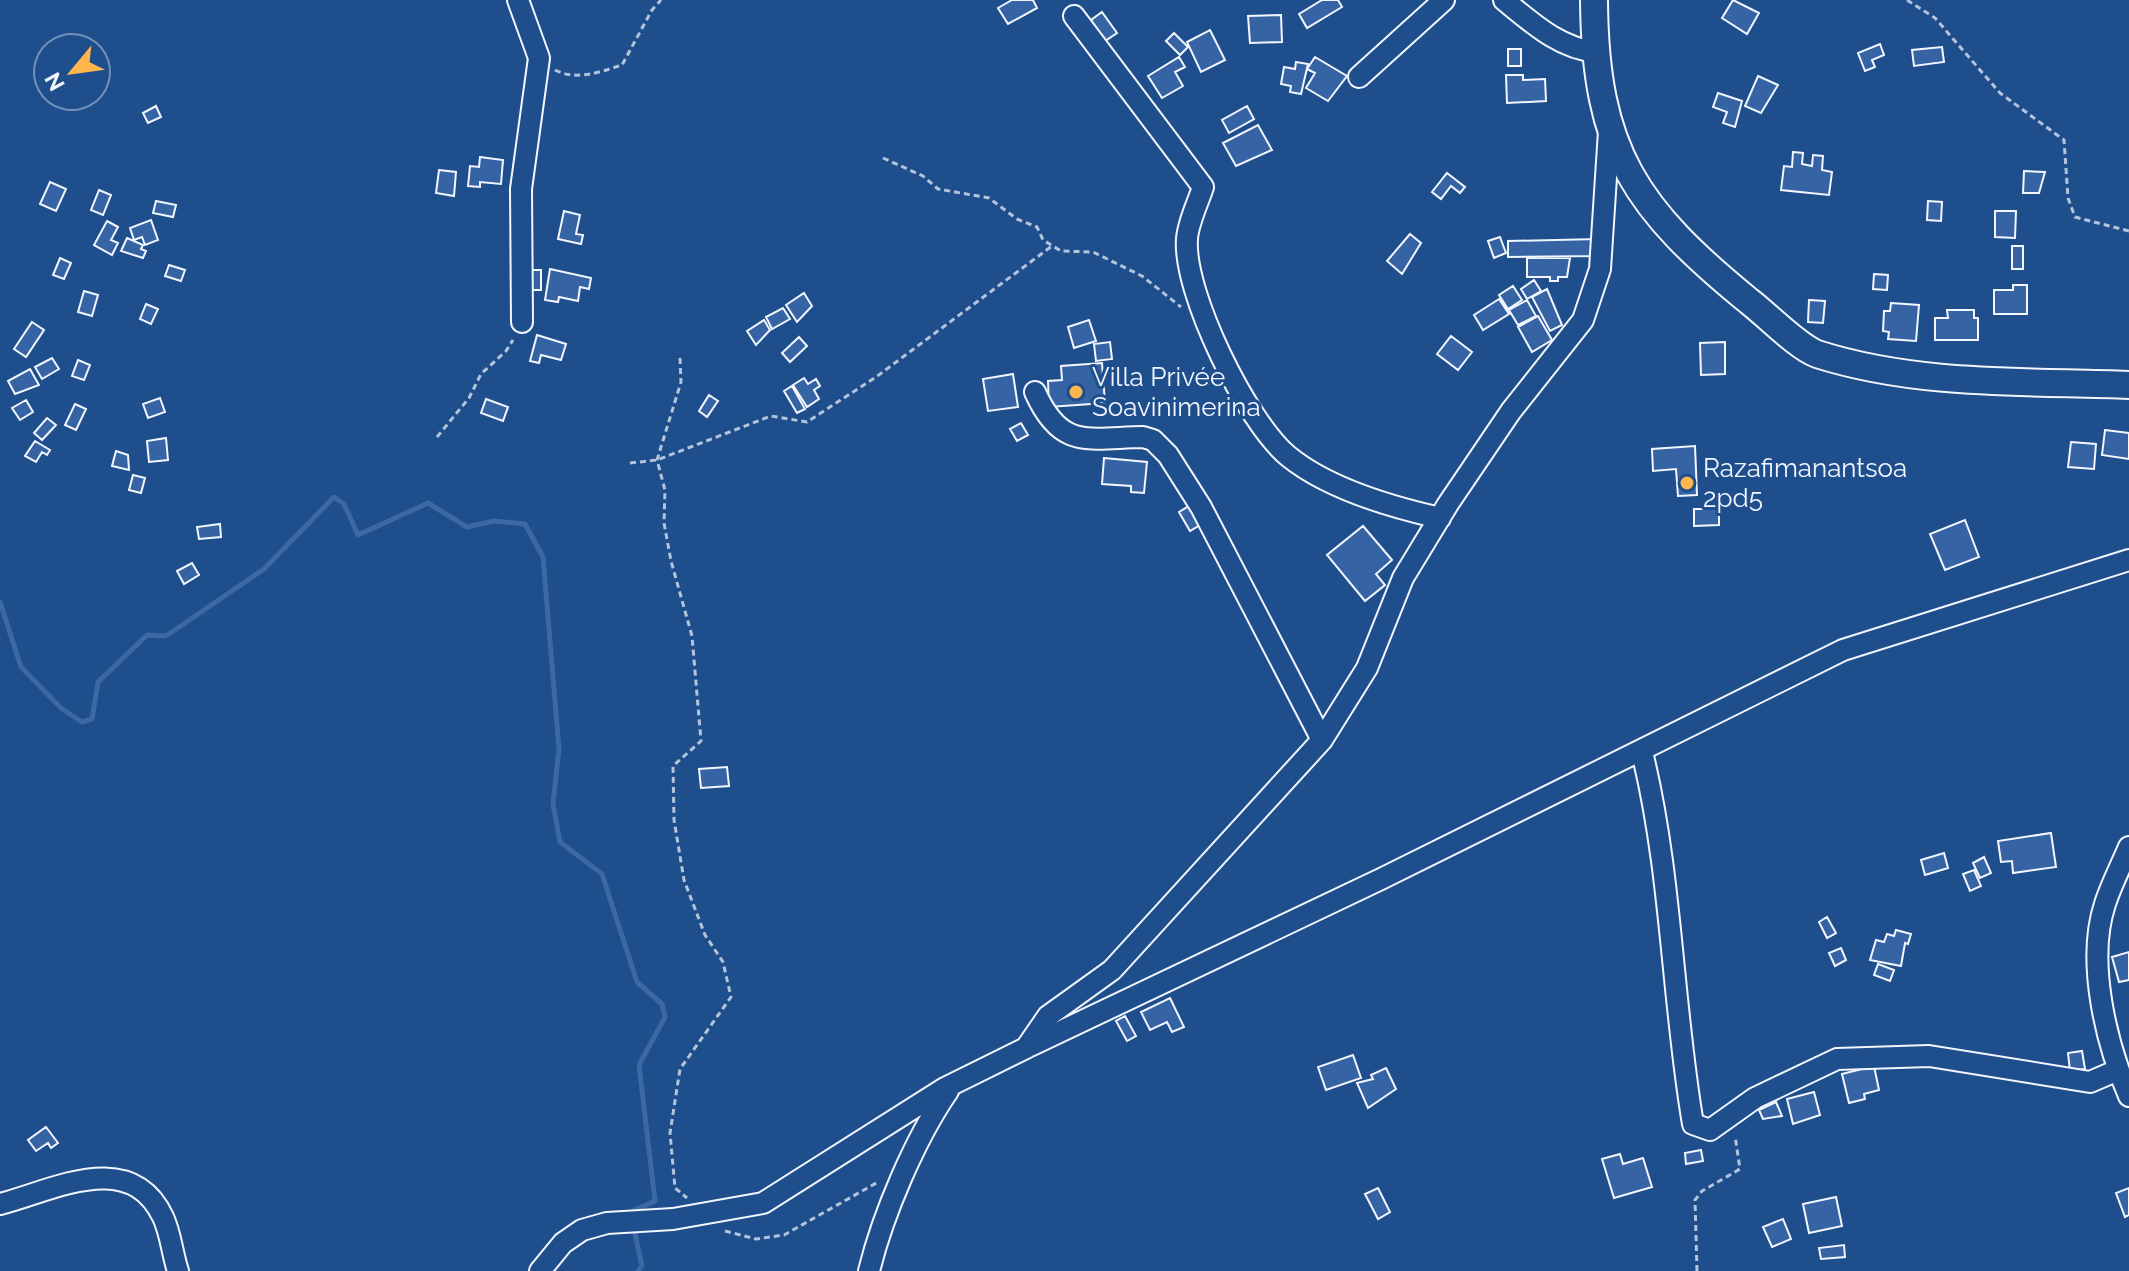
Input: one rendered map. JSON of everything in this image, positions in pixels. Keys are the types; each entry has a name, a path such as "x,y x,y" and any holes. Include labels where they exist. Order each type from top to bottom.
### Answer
{"main road":[{"path":"1598,6 1597,52 1609,131 1629,176 1665,227 1813,353 1912,376 2129,385"}],"street":[{"path":"518,0 539,58 521,189 522,322"},
{"path":"1359,77 1444,0"},
{"path":"1504,0 1543,32 1578,50 1597,52"},
{"path":"1074,16 1203,187 1187,240 1203,316 1262,427 1287,455 1362,495 1440,518"},
{"path":"1026,1048 1048,1016 1112,970 1322,740 1367,668 1403,578 1440,518 1511,411 1583,320 1600,269 1609,131"},
{"path":"1035,392 1047,420 1062,432 1081,438 1143,437 1153,440 1168,455 1201,507 1322,740"},
{"path":"540,1271 563,1243 582,1230 607,1223 704,1213 763,1203 952,1085 1642,752 1843,650 2129,560"},
{"path":"1642,752 1666,884 1675,1001 1693,1124 1710,1130 1755,1098 1837,1059 1929,1056 2090,1082 2118,1070"},
{"path":"2129,847 2104,906 2099,942 2103,1017 2129,1096"},
{"path":"869,1271 877,1240 928,1121 952,1085"},
{"path":"0,1204 76,1180 109,1177 133,1185 150,1198 163,1215 178,1271"}],"path":[{"path":"539,58 565,75 594,74 622,65 652,10 661,0"},
{"path":"1907,0 1935,18 2000,93 2064,140 2068,198 2075,217 2129,231"},
{"path":"883,158 923,176 938,189 989,198 1017,219 1037,227 1043,240 1061,251 1093,252 1142,276 1172,303 1203,316"},
{"path":"630,463 657,460 771,416 807,422 876,377 1052,246"},
{"path":"437,437 469,398 488,365 506,351 522,322"},
{"path":"680,358 681,382 657,460 665,490 664,523 671,561 692,636 701,741 673,766 674,820 684,880 705,935 723,962 731,997 680,1069 670,1133 675,1188 719,1229 756,1239 784,1235 871,1185 905,1174"},
{"path":"1697,1271 1695,1200 1702,1191 1740,1169 1735,1134 1727,1118"}],"building":[{"path":"1012,0 1033,0 1037,8 1008,24 998,8"},
{"path":"1322,0 1338,0 1342,7 1307,28 1299,14"},
{"path":"1733,0 1759,13 1747,34 1722,18"},
{"path":"1102,12 1117,33 1105,41 1091,20"},
{"path":"1281,15 1282,42 1250,43 1248,16"},
{"path":"1210,30 1225,60 1201,72 1187,42"},
{"path":"1174,33 1188,47 1180,55 1166,41"},
{"path":"1880,44 1884,55 1872,60 1875,67 1865,71 1858,53"},
{"path":"1942,47 1944,62 1914,66 1912,50"},
{"path":"1508,49 1521,49 1521,66 1508,66"},
{"path":"1179,57 1185,67 1175,72 1183,86 1162,98 1148,76"},
{"path":"1315,57 1347,76 1328,101 1306,88 1315,73 1307,69"},
{"path":"1296,62 1308,64 1301,94 1290,92 1291,86 1281,84 1284,67 1295,69"},
{"path":"1506,75 1523,75 1523,80 1545,79 1546,101 1507,103"},
{"path":"1758,76 1778,85 1761,113 1745,106"},
{"path":"1718,93 1742,101 1735,127 1723,123 1727,112 1713,107"},
{"path":"156,106 161,117 148,123 143,113"},
{"path":"1247,106 1254,119 1229,133 1222,120"},
{"path":"1258,125 1272,150 1236,166 1223,143"},
{"path":"1793,152 1803,153 1802,164 1812,166 1813,155 1823,156 1822,170 1832,172 1829,195 1781,190 1784,166 1792,167"},
{"path":"480,157 503,160 501,184 480,182 480,187 468,186 470,166 479,167"},
{"path":"439,170 456,172 454,196 436,193"},
{"path":"2024,171 2045,172 2039,193 2023,193"},
{"path":"1447,173 1465,187 1460,193 1451,186 1441,199 1432,192"},
{"path":"50,182 66,189 56,211 40,204"},
{"path":"99,190 111,195 103,215 91,210"},
{"path":"156,201 176,205 173,217 153,213"},
{"path":"1928,201 1942,202 1941,221 1927,220"},
{"path":"564,211 580,215 576,234 583,235 581,244 558,239"},
{"path":"1995,211 2016,211 2015,238 1995,237"},
{"path":"151,220 158,240 145,245 142,237 134,240 130,228"},
{"path":"107,221 118,227 111,240 118,243 112,255 94,245"},
{"path":"1410,234 1421,243 1402,274 1387,261"},
{"path":"1500,237 1506,253 1494,258 1488,241"},
{"path":"127,238 143,245 141,249 146,251 143,258 121,251"},
{"path":"1598,239 1599,256 1508,257 1508,241"},
{"path":"2012,246 2023,246 2023,269 2012,269"},
{"path":"60,258 71,263 64,279 53,275"},
{"path":"1527,258 1570,258 1567,277 1550,281 1550,277 1527,277"},
{"path":"169,265 185,270 181,281 165,276"},
{"path":"550,269 591,278 589,289 580,287 578,301 559,297 558,302 545,300"},
{"path":"526,270 541,270 541,290 526,290"},
{"path":"1874,274 1888,275 1887,290 1873,289"},
{"path":"1534,280 1541,291 1527,299 1521,289"},
{"path":"2013,285 2027,285 2027,314 1994,314 1994,290 2013,290"},
{"path":"1513,286 1522,300 1508,309 1499,295"},
{"path":"1547,289 1562,325 1550,331 1532,297"},
{"path":"84,291 98,295 92,316 78,312"},
{"path":"804,293 812,306 797,322 786,305"},
{"path":"1499,299 1509,314 1483,330 1474,315"},
{"path":"1527,300 1536,316 1518,325 1509,310"},
{"path":"1809,300 1825,301 1823,323 1808,322"},
{"path":"1891,303 1919,305 1916,341 1888,339 1889,332 1883,331 1884,311 1890,311"},
{"path":"146,304 158,309 151,324 140,319"},
{"path":"783,308 790,319 772,329 766,317"},
{"path":"1947,310 1974,310 1974,318 1978,318 1978,340 1935,340 1935,318 1948,318"},
{"path":"1538,316 1552,340 1532,352 1518,327"},
{"path":"764,320 770,330 756,345 747,331"},
{"path":"1089,320 1096,341 1074,348 1068,327"},
{"path":"32,322 44,330 26,357 14,349"},
{"path":"537,335 566,344 561,360 541,355 539,363 530,361"},
{"path":"1451,336 1472,352 1458,370 1437,354"},
{"path":"799,337 807,346 790,362 782,353"},
{"path":"1110,342 1112,359 1096,361 1094,344"},
{"path":"1725,342 1725,374 1701,375 1700,343"},
{"path":"52,358 59,369 42,379 35,367"},
{"path":"78,360 90,365 84,380 72,376"},
{"name":"Villa Privée Soavinimerina","path":"1102,363 1105,403 1049,407 1048,381 1062,380 1061,366"},
{"path":"30,369 39,385 15,394 8,381"},
{"path":"1013,374 1018,407 988,411 983,379"},
{"path":"804,378 808,384 816,379 820,386 814,390 819,399 807,407 793,385"},
{"path":"792,386 805,409 797,413 784,391"},
{"path":"709,395 718,401 707,417 699,411"},
{"path":"160,398 165,412 148,418 143,404"},
{"path":"486,399 508,407 503,421 481,413"},
{"path":"26,400 33,412 20,420 12,408"},
{"path":"75,404 86,409 76,430 65,425"},
{"path":"47,418 56,425 42,440 34,433"},
{"path":"1021,423 1028,435 1017,441 1010,429"},
{"path":"2105,430 2129,433 2129,459 2102,455"},
{"path":"166,438 168,460 149,462 147,441"},
{"path":"35,441 50,450 47,455 42,452 36,462 25,456"},
{"path":"2071,442 2096,444 2094,469 2068,467"},
{"name":"Razafimanantsoa 2pd5","path":"1695,446 1697,495 1678,496 1676,469 1653,471 1652,449"},
{"path":"116,451 128,455 129,470 112,466"},
{"path":"1104,458 1147,462 1144,493 1131,492 1131,486 1102,484"},
{"path":"133,475 145,478 141,493 129,490"},
{"path":"1189,506 1200,525 1190,531 1179,512"},
{"path":"1694,509 1719,509 1719,525 1694,526"},
{"path":"1965,520 1979,557 1945,570 1930,534"},
{"path":"220,524 221,537 199,539 197,527"},
{"path":"1363,526 1392,560 1376,574 1385,585 1365,601 1327,555"},
{"path":"192,563 199,575 184,584 177,571"},
{"path":"727,767 729,786 701,788 699,769"},
{"path":"2051,833 2056,867 2013,873 2012,861 2001,862 1998,841"},
{"path":"1944,853 1948,868 1925,875 1921,860"},
{"path":"1984,857 1991,873 1980,878 1973,863"},
{"path":"1974,870 1981,886 1970,891 1963,874"},
{"path":"1827,917 1836,933 1827,938 1819,922"},
{"path":"1896,930 1911,934 1908,944 1905,943 1901,966 1870,960 1876,940 1884,942 1887,934 1894,936"},
{"path":"1841,948 1846,960 1835,966 1829,953"},
{"path":"2129,952 2129,980 2119,982 2112,957"},
{"path":"1878,964 1894,970 1890,981 1874,975"},
{"path":"1170,998 1184,1027 1172,1032 1167,1022 1150,1030 1141,1012"},
{"path":"1125,1016 1136,1036 1127,1041 1116,1021"},
{"path":"2082,1051 2085,1069 2070,1071 2068,1053"},
{"path":"1353,1055 1361,1078 1326,1090 1318,1067"},
{"path":"1874,1066 1879,1090 1864,1094 1865,1099 1849,1103 1842,1074"},
{"path":"1386,1068 1396,1089 1368,1108 1357,1083 1373,1079 1371,1075"},
{"path":"1814,1092 1820,1115 1793,1124 1787,1099"},
{"path":"1776,1102 1782,1116 1763,1119 1759,1110"},
{"path":"46,1127 58,1143 51,1148 48,1143 36,1151 28,1140"},
{"path":"1701,1150 1703,1161 1686,1164 1685,1153"},
{"path":"1620,1154 1623,1164 1643,1158 1652,1187 1614,1198 1602,1159"},
{"path":"1378,1188 1390,1212 1378,1219 1365,1194"},
{"path":"2129,1188 2129,1215 2125,1217 2116,1193"},
{"path":"1836,1197 1842,1226 1809,1233 1803,1204"},
{"path":"1783,1219 1791,1239 1772,1247 1763,1227"},
{"path":"1844,1245 1845,1257 1821,1259 1819,1248"}],"waterway":[{"path":"0,602 21,667 61,708 82,722 92,719 98,682 147,635 166,636 264,569 334,497 344,504 358,535 428,503 467,527 494,521 525,524 543,557 559,749 553,804 560,842 602,874 637,982 662,1004 665,1017 639,1065 655,1201 635,1210"},
{"path":"634,1229 642,1266 638,1271"}],"place":[{"name":"Villa Privée Soavinimerina","path":"1076,392"},
{"name":"Razafimanantsoa 2pd5","path":"1687,483"}]}
